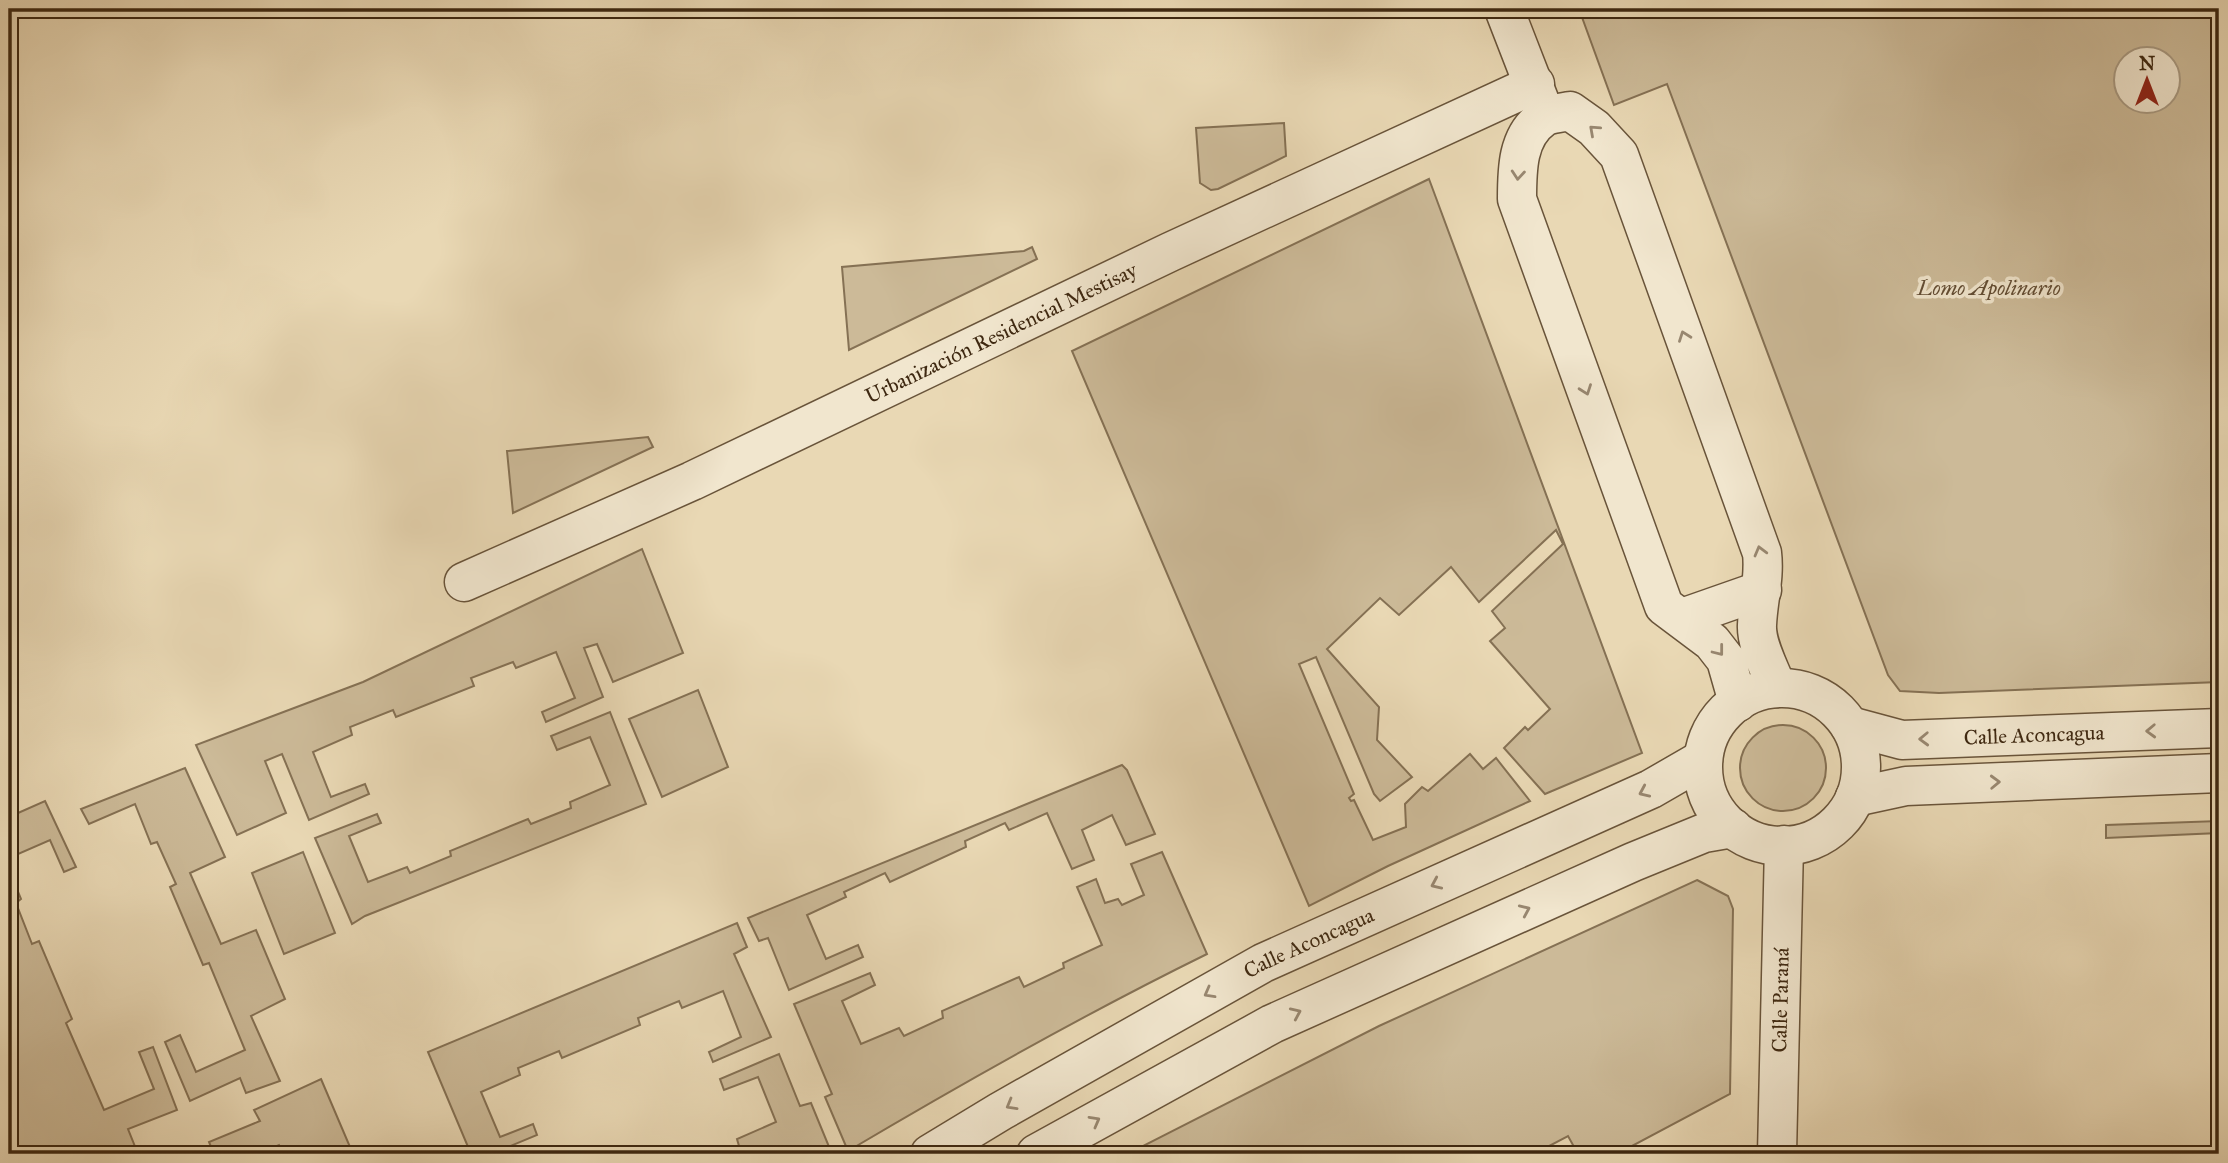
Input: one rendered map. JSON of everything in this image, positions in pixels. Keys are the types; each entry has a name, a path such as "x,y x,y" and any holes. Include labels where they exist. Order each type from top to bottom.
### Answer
{"street":[{"path":"1504,9 1540,100 1525,135 1517,174 1517,199 1664,606 1712,642 1726,660 1738,702"},
{"path":"1540,100 1570,111 1594,128 1619,155 1762,553 1764,568 1757,628 1777,688"},
{"name":"Urbanización Residencial Mestisay","path":"464,582 692,481 1170,252 1540,100"},
{"path":"1682,618 1762,590"},
{"path":"1777,688 1801,690 1817,696 1841,714 1850,726 1861,758 1861,774 1855,797 1842,818 1829,830 1805,842 1784,845 1755,841 1733,828 1723,819 1708,795 1704,782 1703,759 1714,727 1738,702 1752,694 1777,688"},
{"name":"Calle Aconcagua","path":"1850,726 1902,740 2219,728"},
{"name":"Calle Aconcagua","path":"930,1154 1000,1111 1263,963 1651,789 1703,759"},
{"path":"1855,797 1906,786 2219,773"},
{"path":"1036,1154 1272,1024 1633,862 1704,833 1733,828"},
{"name":"Calle Paraná","path":"1777,1154 1784,845"}],"green space":[{"name":"Lomo Apolinario","path":"1579,9 2219,9 2219,682 1939,693 1900,691 1888,675 1667,84 1614,105"},
{"path":"1284,123 1286,156 1218,189 1211,190 1200,183 1196,128"},
{"path":"1429,179 1642,753 1545,794 1504,748 1525,727 1528,730 1550,709 1490,641 1505,628 1492,611 1563,544 1556,530 1479,602 1451,567 1399,615 1380,598 1327,649 1379,707 1377,740 1412,777 1380,801 1374,794 1316,657 1299,664 1354,794 1349,798 1354,800 1373,840 1406,827 1405,804 1422,787 1428,791 1470,754 1483,769 1496,758 1530,801 1388,866 1309,906 1072,351"},
{"path":"1032,247 1037,259 849,350 842,267 1024,251"},
{"path":"648,437 653,447 513,513 507,451"},
{"path":"642,549 683,653 613,682 597,644 584,648 603,697 546,722 542,712 575,698 556,652 516,668 513,662 471,678 474,686 396,717 393,710 350,727 352,735 313,752 331,797 365,784 369,794 309,820 282,754 265,761 286,813 237,835 196,745 363,682"},
{"path":"698,690 728,767 662,797 629,719"},
{"path":"610,712 646,804 365,916 352,924 315,838 377,814 381,823 349,836 368,882 407,867 410,873 451,856 450,851 528,819 531,824 571,808 570,802 610,785 590,737 557,750 551,736"},
{"path":"1783,725 1807,732 1819,744 1826,768 1819,792 1807,804 1783,811 1759,804 1747,792 1740,768 1747,744 1759,732"},
{"path":"1122,765 1127,770 1155,834 1126,845 1112,815 1082,830 1094,860 1072,869 1047,813 1009,830 1005,823 965,841 966,847 890,882 885,873 844,892 846,897 807,915 826,959 858,945 863,957 789,990 768,938 759,941 748,918"},
{"path":"185,768 225,857 190,873 221,944 256,930 285,999 251,1016 280,1081 246,1093 240,1078 190,1101 165,1042 180,1035 196,1072 245,1050 209,963 203,965 170,887 176,884 157,842 151,844 135,804 89,824 81,809"},
{"path":"45,801 76,867 64,872 50,840 9,858 9,817"},
{"path":"2219,821 2219,833 2106,838 2106,825"},
{"path":"303,852 335,933 284,954 252,873"},
{"path":"1162,852 1207,954 1026,1049 848,1151 825,1097 832,1094 794,1004 870,973 875,985 842,1001 861,1044 899,1028 904,1036 943,1018 942,1011 1019,977 1024,987 1064,968 1063,963 1102,945 1077,887 1096,879 1105,903 1118,899 1122,905 1144,895 1131,864"},
{"path":"9,870 21,899 16,903 32,944 39,941 72,1019 66,1023 104,1110 154,1089 139,1052 153,1047 177,1110 128,1129 138,1154 9,1154"},
{"path":"1697,880 1728,896 1733,909 1730,1094 1617,1154 1578,1154 1568,1136 1534,1154 1138,1154 1135,1150 1379,1026"},
{"path":"737,923 747,947 734,954 771,1037 713,1062 709,1052 741,1037 723,991 682,1008 679,1001 638,1018 640,1025 562,1058 559,1051 518,1068 520,1075 481,1092 500,1137 533,1124 537,1135 491,1154 471,1154 428,1052"},
{"path":"779,1054 800,1106 811,1103 832,1154 720,1154 739,1146 737,1139 776,1122 758,1077 724,1090 720,1079"},
{"path":"321,1079 353,1154 283,1154 279,1145 258,1154 214,1154 209,1142 260,1121 254,1110"}]}
